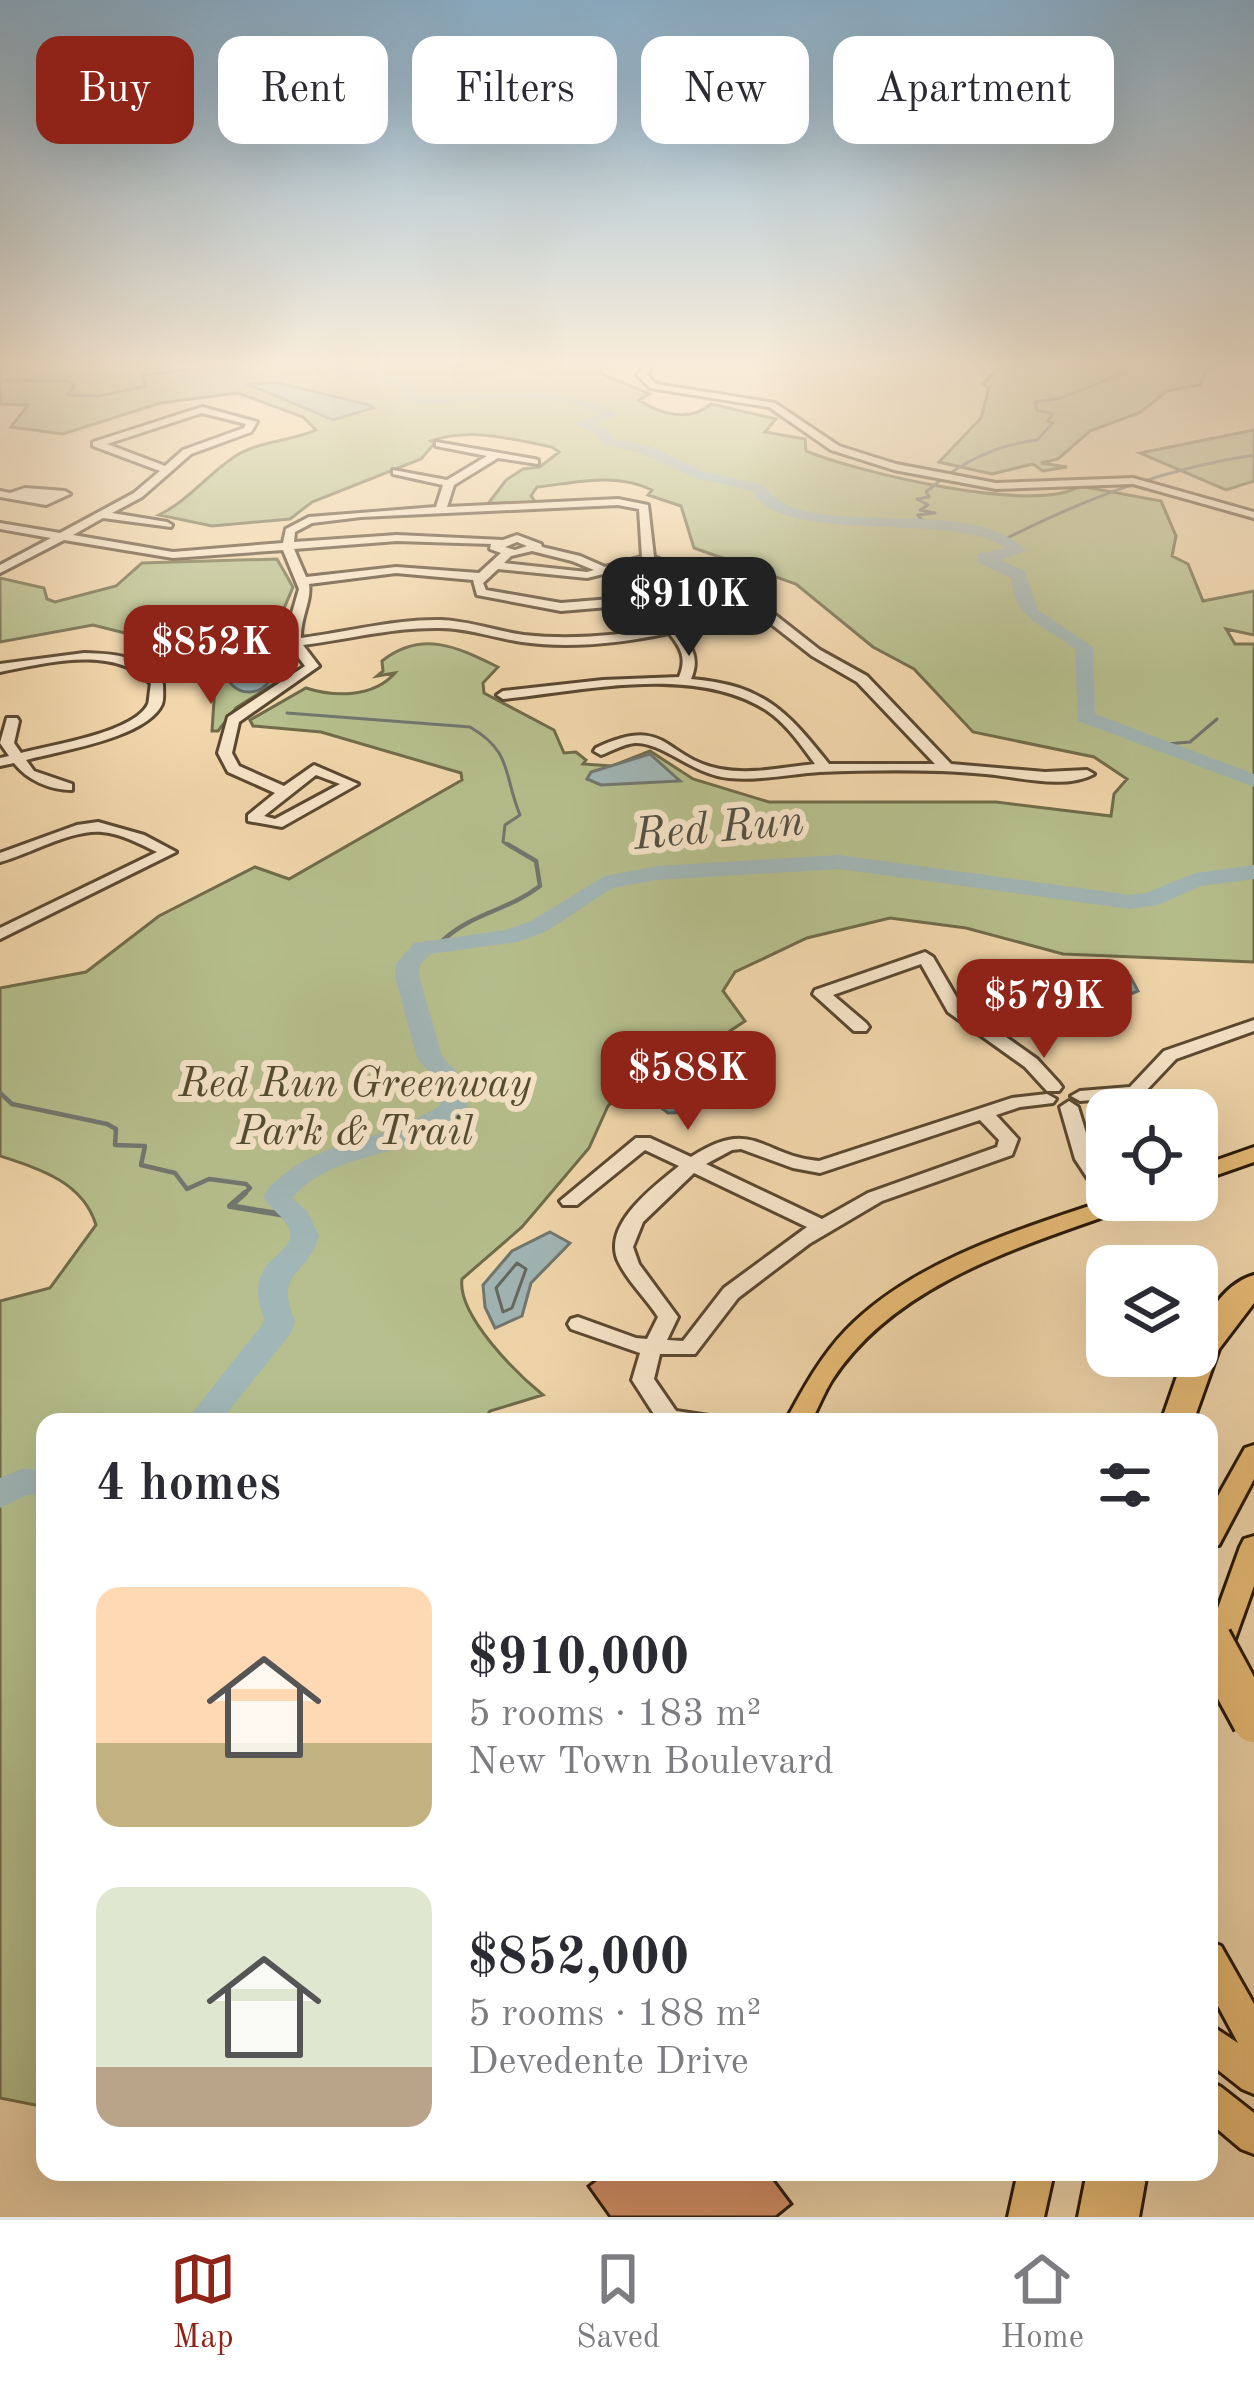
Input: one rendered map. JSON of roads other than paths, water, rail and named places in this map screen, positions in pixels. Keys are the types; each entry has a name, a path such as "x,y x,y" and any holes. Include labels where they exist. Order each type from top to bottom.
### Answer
{"highway":[{"path":"1180,1413 1197,1359 1254,1286"},
{"path":"1218,1655 1254,1721"}],"main road":[{"path":"1218,1167 1254,1154"},
{"path":"803,1413 836,1354 904,1294 963,1261 1086,1211"},
{"path":"1218,1521 1254,1455"},
{"path":"1218,1650 1254,1547"},
{"path":"1218,1973 1254,2037"},
{"path":"1218,2048 1254,2077"},
{"path":"1218,2106 1254,2136"},
{"path":"1218,2116 1254,2136"},
{"path":"1026,2217 1034,2181"},
{"path":"1096,2217 1103,2181"},
{"path":"1120,2217 1127,2181"}],"street":[{"path":"0,570 148,488 165,469 161,467"},
{"path":"441,510 449,483 475,467"},
{"path":"909,467 1021,487 1121,478 1163,485 1254,512"},
{"path":"913,467 928,472"},
{"path":"397,472 449,483"},
{"path":"285,792 233,769 225,753 226,735 241,712 313,666 297,642 292,622 303,581 289,552 290,531 309,520 590,500 644,507 648,559"},
{"path":"530,507 533,535"},
{"path":"99,517 167,525"},
{"path":"0,529 167,561 395,544 496,544 533,535 608,570 648,600 694,659 682,682"},
{"path":"533,535 481,577 475,586 481,593 532,604 648,600"},
{"path":"496,544 507,554"},
{"path":"496,566 577,575 648,559 754,602 816,653 862,680 948,769"},
{"path":"303,581 397,570 481,577"},
{"path":"297,642 414,624 458,625 542,640 673,630 696,627 754,602"},
{"path":"0,668 95,657 140,668 158,684 155,704 130,725 0,762"},
{"path":"502,695 682,682 743,695 773,709 825,768"},
{"path":"12,721 7,743 29,774 67,788"},
{"path":"601,751 627,741 650,741 719,773 825,768 948,769 1059,777 1087,774"},
{"path":"314,769 351,784 277,824 254,818 285,792 314,769"},
{"path":"0,858 70,830 105,824 169,852 0,934"},
{"path":"860,1027 821,994 925,957 954,1008 1030,1063 1050,1093"},
{"path":"1074,1102 1138,1090 1170,1055 1254,1025"},
{"path":"665,1413 643,1379 668,1317 626,1257 624,1235 634,1217 717,1146 734,1142 799,1166 820,1167 1069,1088 1086,1160"},
{"path":"578,1324 652,1349 680,1352 694,1345 731,1293 823,1228 875,1197 1005,1151 1009,1139 983,1114"},
{"path":"1081,1138 1086,1143"},
{"path":"569,1201 643,1142 823,1228"}],"water":[{"path":"249,644 266,651 273,668 266,685 249,692 232,685 225,668 232,651"},
{"path":"650,754 680,781 601,785 587,779 591,772"},
{"path":"1084,976 1130,976 1138,991 1102,1006 1076,1001"},
{"path":"709,1077 719,1088 697,1112 668,1113 651,1100 674,1080"},
{"path":"550,1232 570,1243 531,1283 522,1316 495,1328 485,1307 483,1285 512,1251"}],"waterway":[{"name":"Red Run","path":"683,467 758,488 763,498 777,505 848,522 971,528 1007,541 1018,551 983,558 1019,575 1025,605 1032,614 1084,647 1085,717 1254,781"},
{"path":"924,523 918,515 935,513 920,510 928,505 917,499 929,497 926,492 960,467"},
{"path":"1005,539 1126,487 1191,467"},
{"path":"287,713 470,727 494,746 505,765 520,815 505,825 503,842 512,847"},
{"path":"1166,744 1190,742 1217,719"},
{"path":"440,943 464,925 540,886 536,861 507,844"},
{"name":"Red Run","path":"208,1413 280,1321 270,1297 272,1277 298,1252 304,1236 298,1219 277,1197 295,1176 315,1163 406,1136 453,1109 457,1087 430,1058 407,976 408,964 423,948 509,937 539,926 605,883 657,873 839,862 1130,902 1150,900 1196,880 1254,872"},
{"path":"0,1093 12,1104 107,1124 116,1129 115,1145 145,1146 141,1165 175,1173 187,1189 209,1179 246,1184 250,1188 245,1193"},
{"path":"242,1196 245,1193"},
{"path":"245,1193 230,1206 297,1217"},
{"name":"Red Run","path":"0,1495 21,1482 36,1482"}],"park label":[{"name":"Red Run Greenway Park & Trail","path":"355,1109"}]}
